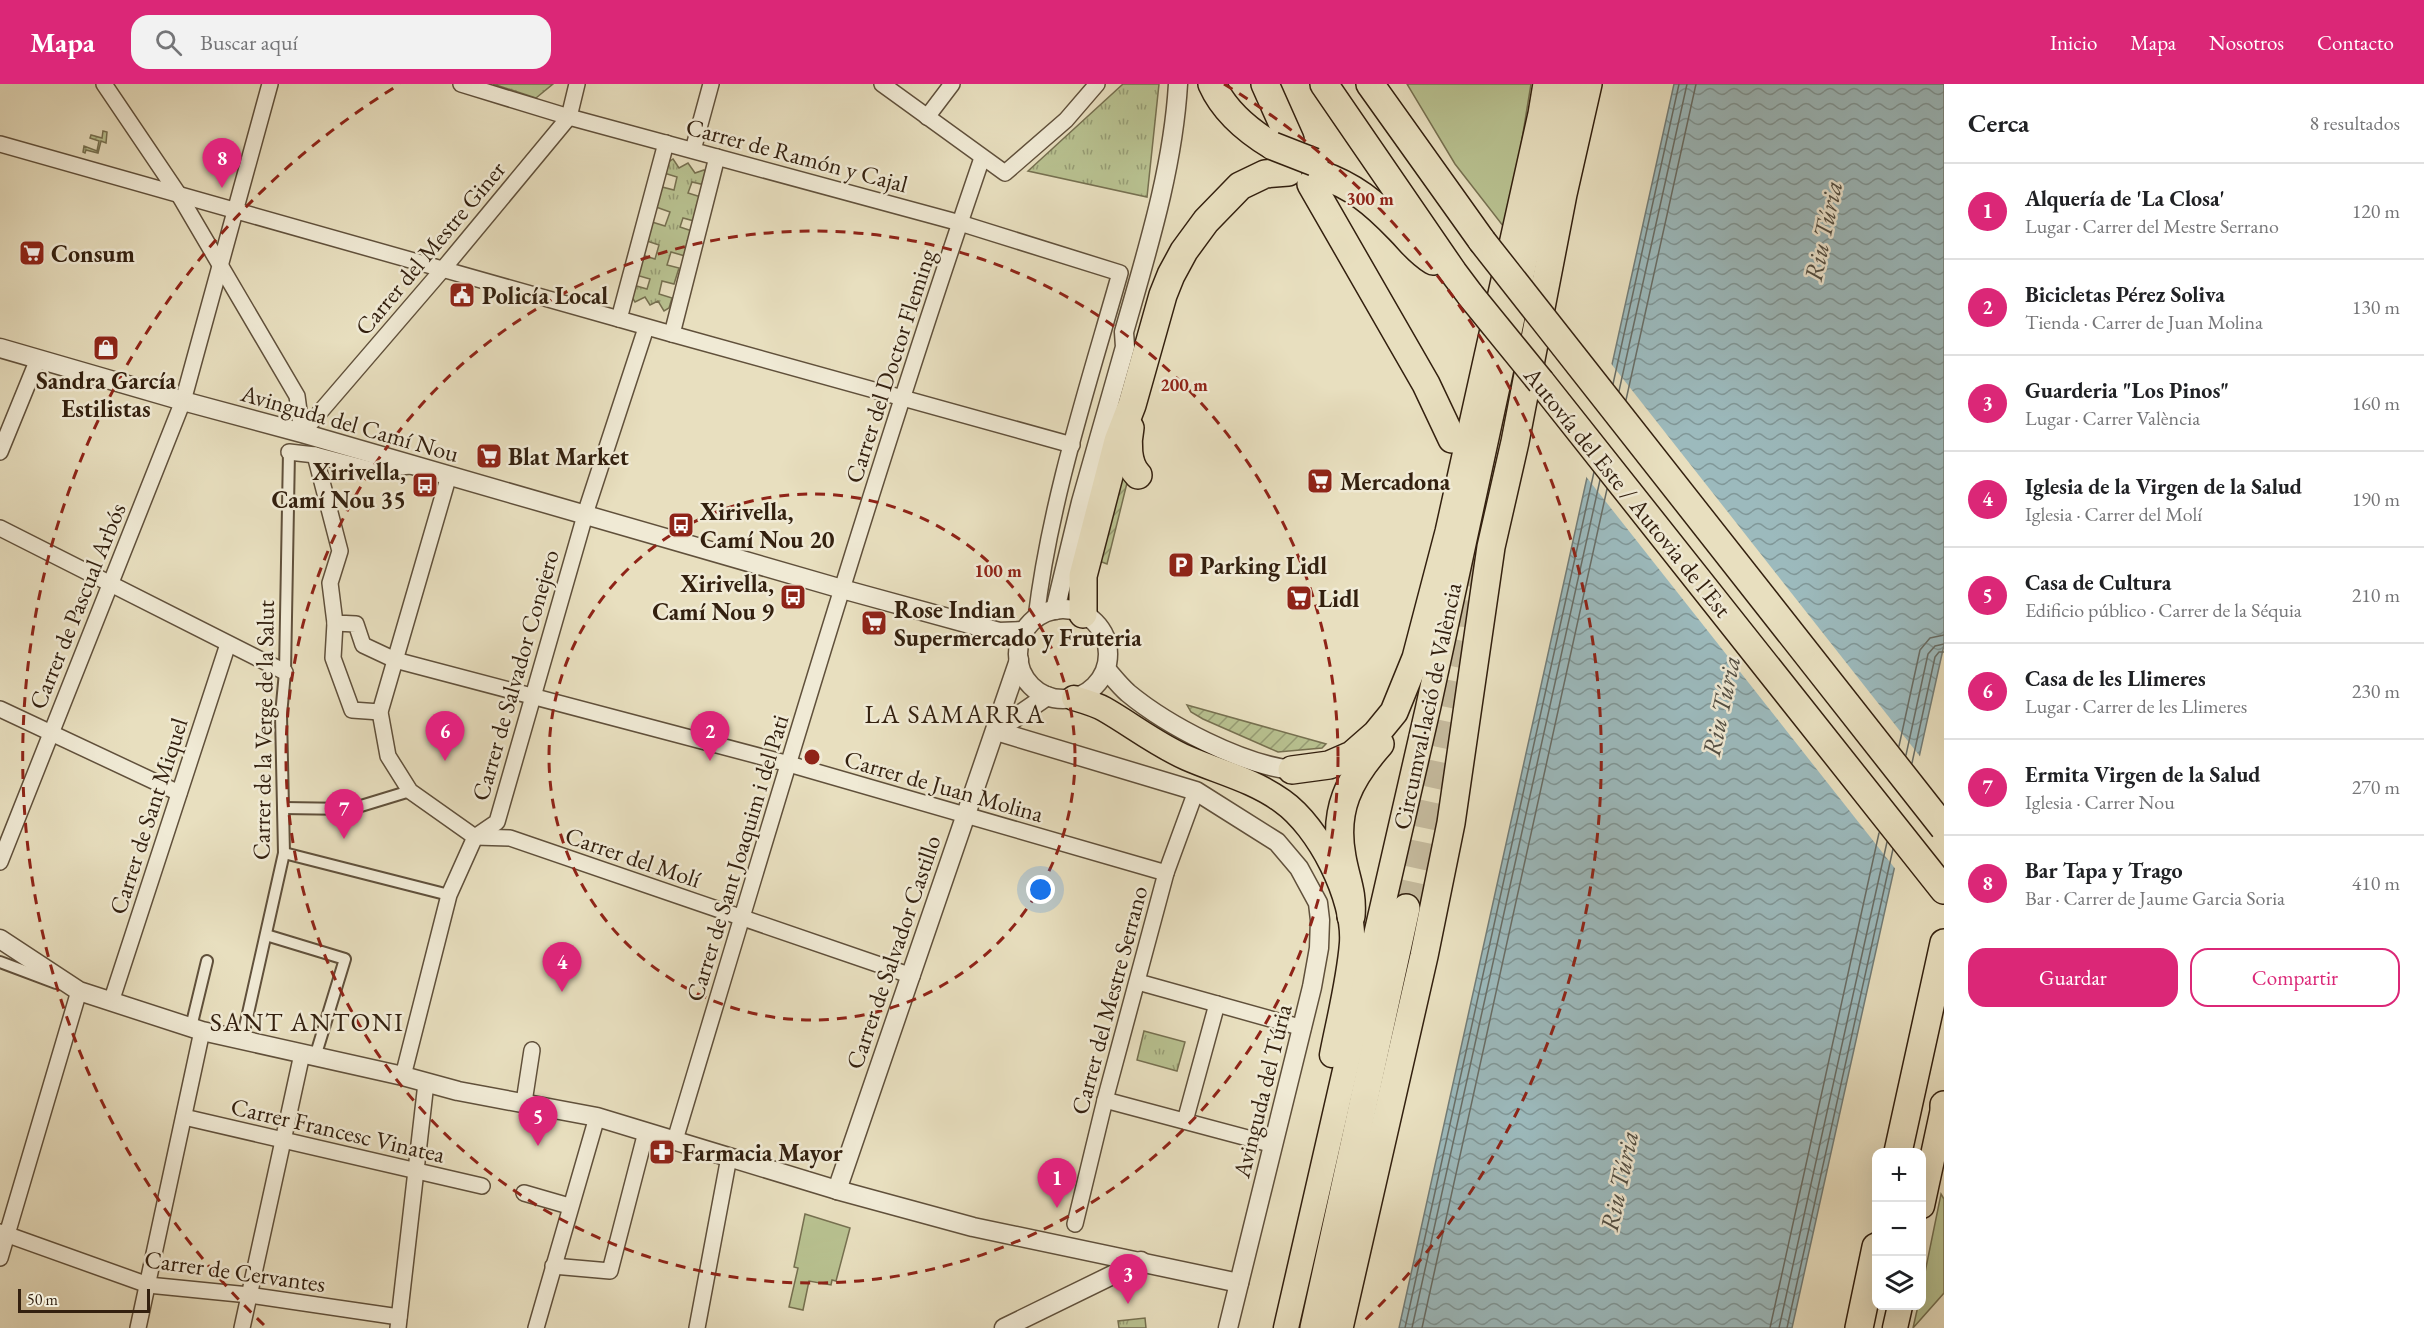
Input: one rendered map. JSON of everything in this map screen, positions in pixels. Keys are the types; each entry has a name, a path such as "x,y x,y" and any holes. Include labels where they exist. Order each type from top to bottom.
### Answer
{"highway":[{"path":"1212,84 1217,95 1231,113 1258,137 1282,143"},
{"path":"1265,84 1282,143 1308,173 1426,384 1452,439"},
{"name":"Autovía del Este / Autovia de l'Est","path":"1324,84 1471,296 1944,890"},
{"path":"1292,770 1329,765 1352,755 1376,734 1394,712 1416,658 1449,532 1547,84"},
{"name":"Circumval·lació de València","path":"1286,1328 1428,708 1563,84"},
{"name":"Circumval·lació de València","path":"1339,1328 1424,956 1451,824 1491,547 1515,442 1563,194 1588,84"},
{"name":"Autovía del Este / Autovia de l'Est","path":"1372,86 1482,241 1944,828"},
{"path":"1083,614 1083,576 1118,441 1132,405 1163,295 1171,275 1200,229 1229,197 1251,179 1265,174 1344,171 1360,180 1378,196 1401,231 1418,251 1453,272"},
{"path":"1132,405 1127,443 1133,470 1138,475"},
{"path":"1320,1176 1315,1134 1352,942 1352,898 1342,856 1339,827 1343,803 1353,779 1389,734 1405,709 1413,692 1418,672 1416,658"},
{"path":"1074,698 1102,708 1155,741 1186,757 1256,785 1283,802 1306,823 1327,852 1351,916"},
{"path":"1314,1328 1406,908"},
{"path":"1899,1148 1944,943"},
{"path":"1923,1202 1944,1105"},
{"path":"1859,1328 1874,1256"},
{"path":"1894,1328 1898,1310"}],"street":[{"path":"104,84 179,195 297,396 302,433"},
{"name":"Carrer de Pascual Arbós","path":"0,862 183,401 270,84"},
{"name":"Carrer de Ramón y Cajal","path":"461,84 569,117 960,223 1120,273 1072,445"},
{"name":"Carrer del Mestre Giner","path":"302,433 443,269 569,117 577,84"},
{"path":"693,150 711,84"},
{"path":"882,84 1005,173 1066,120 1097,84"},
{"path":"927,117 952,84"},
{"path":"1055,610 1081,502 1125,346 1124,332 1165,181 1177,108 1178,84"},
{"path":"619,319 666,143"},
{"path":"0,144 1072,445 1030,625 1019,656"},
{"path":"672,334 717,157"},
{"name":"Carrer del Doctor Fleming","path":"842,589 902,397 982,158"},
{"name":"Carrer de Salvador Conejero","path":"475,837 497,822 585,516 646,327"},
{"name":"Avinguda del Camí Nou","path":"0,348 999,632"},
{"path":"0,452 38,359"},
{"path":"289,452 315,454 372,470 414,465"},
{"name":"Carrer de la Verge de la Salut","path":"242,1040 285,854 281,715 285,672 289,452"},
{"path":"315,454 340,551 330,583 335,623 333,658 352,710 380,712"},
{"path":"403,1076 449,895 475,837 410,791 388,756 380,712 449,475"},
{"path":"0,528 285,672"},
{"name":"Carrer de Sant Joaquim i del Pati","path":"675,1140 842,589"},
{"path":"1055,610 1069,610 1083,614 1097,625 1106,640 1108,655 1106,669 1099,682 1088,692 1074,698 1060,699 1047,696 1028,682 1019,656 999,632 1030,625 1055,610"},
{"name":"Carrer de Juan Molina","path":"335,623 356,624 363,645 395,660 789,764 1166,873"},
{"name":"Carrer de Sant Miquel","path":"111,1002 228,644"},
{"name":"Carrer de Salvador Castillo","path":"837,1190 996,731 1019,656"},
{"path":"1106,669 1127,692 1164,718 1206,741 1247,760 1272,768 1292,770"},
{"path":"996,731 1047,696"},
{"path":"0,709 179,793"},
{"name":"Avinguda del Túria","path":"996,731 1196,791 1265,832 1284,849 1299,868 1318,903 1319,948 1303,1029 1228,1328"},
{"path":"283,808 351,809 410,791"},
{"name":"Carrer del Mestre Serrano","path":"1075,1224 1105,1100 1166,873 1196,791"},
{"name":"Carrer del Molí","path":"475,837 510,838 912,976"},
{"path":"285,854 449,895"},
{"path":"242,1328 284,1140 309,1056 345,959 266,935"},
{"path":"0,939 79,991"},
{"path":"138,1328 184,1117 207,961"},
{"path":"0,962 111,1002 196,1029 403,1076 458,1091 597,1117 837,1190 973,1227 1239,1282"},
{"path":"1138,982 1303,1029"},
{"path":"0,1258 3,1233 79,991"},
{"path":"1185,1121 1217,1004"},
{"path":"524,1102 532,1050"},
{"path":"398,1323 426,1083"},
{"path":"1105,1100 1274,1145"},
{"name":"Carrer Francesc Vinatea","path":"184,1117 482,1186"},
{"path":"536,1328 569,1206 597,1117"},
{"path":"553,1266 610,1271 646,1132"},
{"path":"697,1328 729,1157"},
{"path":"524,1193 569,1206"},
{"name":"Carrer de Cervantes","path":"3,1233 148,1285 249,1295 398,1323"},
{"path":"1004,1328 1141,1261"}],"green space":[{"path":"493,84 553,84 536,98"},
{"path":"1123,84 1159,84 1147,197 1028,171"},
{"path":"1407,84 1531,84 1507,231 1455,164"},
{"path":"103,131 107,132 106,143 101,141 98,153 86,150 85,153 83,152 84,146 97,151 99,141 90,138 91,135 102,138"},
{"path":"673,159 679,168 688,163 695,173 704,170 708,175 705,185 692,182 688,193 701,197 694,221 683,218 680,227 692,231 685,256 671,252 667,265 679,268 674,284 662,281 659,294 672,298 669,308 664,311 658,301 650,305 645,297 635,302 630,294 633,285 647,289 650,279 636,275 642,255 655,259 659,245 647,241 652,222 665,226 670,212 656,207 662,187 674,190 677,177 664,173 667,163"},
{"path":"1121,456 1128,479 1107,564 1094,559"},
{"path":"1187,705 1326,744 1322,748 1278,752 1203,719 1191,712"},
{"path":"1144,1031 1185,1042 1177,1071 1137,1060"},
{"path":"1941,1194 1944,1199 1944,1293 1913,1328 1917,1310 1926,1310 1926,1267"},
{"path":"805,1214 850,1228 836,1281 832,1280 831,1285 809,1281 803,1310 789,1307 798,1268 794,1267"},
{"path":"1145,1318 1146,1328 1119,1328 1118,1321"}],"water":[{"name":"Riu Túria","path":"1674,84 1944,84 1944,645 1792,1328 1399,1328"}],"pier":[{"path":"1609,361 1922,759 1897,871 1584,474"}],"tunnel":[{"path":"1406,908 1465,629 1473,550 1471,527"}],"place":[{"name":"Bar Tapa y Trago","path":"222,188"},
{"name":"Consum","path":"32,253"},
{"name":"Policía Local","path":"462,295"},
{"name":"Sandra García Estilistas","path":"106,348"},
{"name":"Blat Market","path":"489,456"},
{"name":"Mercadona","path":"1320,481"},
{"name":"Xirivella, Camí Nou 35","path":"425,485"},
{"name":"Xirivella, Camí Nou 20","path":"681,525"},
{"name":"Parking Lidl","path":"1181,565"},
{"name":"Xirivella, Camí Nou 9","path":"793,597"},
{"name":"Lidl","path":"1299,598"},
{"name":"Rose Indian Supermercado y Fruteria","path":"874,623"},
{"name":"Casa de les Llimeres","path":"445,761"},
{"name":"Bicicletas Pérez Soliva","path":"710,761"},
{"name":"Ermita Virgen de la Salud","path":"344,839"},
{"name":"Iglesia de la Virgen de la Salud","path":"562,992"},
{"name":"Casa de Cultura","path":"538,1146"},
{"name":"Farmacia Mayor","path":"662,1152"},
{"name":"Alquería de 'La Closa'","path":"1057,1208"},
{"name":"Guarderia \"Los Pinos\"","path":"1128,1304"}],"district":[{"name":"LA SAMARRA","path":"955,714"},
{"name":"SANT ANTONI","path":"307,1022"}]}
